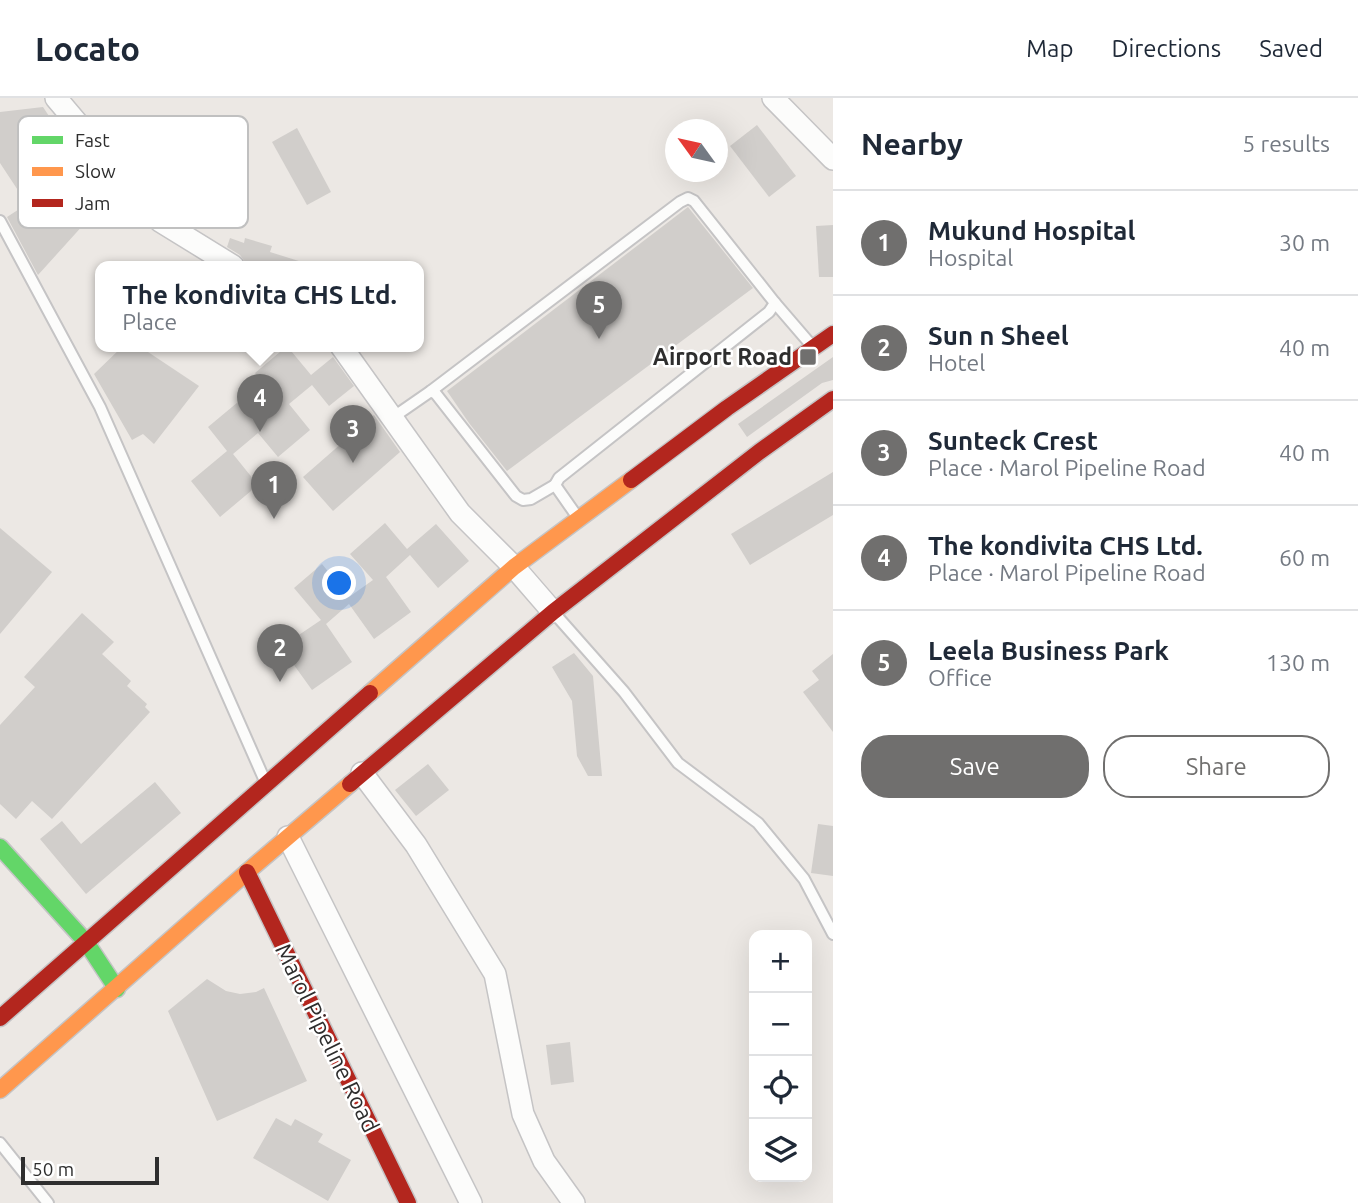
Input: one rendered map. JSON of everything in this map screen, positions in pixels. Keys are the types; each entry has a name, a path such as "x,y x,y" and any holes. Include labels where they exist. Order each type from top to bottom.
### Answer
{"main road":[{"path":"0,1018 514,567 727,408 833,334"},
{"path":"0,1090 247,872 553,612 750,459 833,399"},
{"path":"0,847 86,942 117,989"},
{"name":"Marol Pipeline Road","path":"247,872 408,1203"}],"street":[{"path":"56,98 71,116"},
{"path":"773,98 833,159"},
{"path":"173,228 225,261"},
{"path":"345,352 460,513 514,567 553,612"},
{"path":"362,774 416,845 495,974 523,1114 544,1161 574,1203"},
{"path":"288,837 471,1203"}],"lane":[{"path":"392,418 688,198 694,201 814,348"},
{"path":"0,221 100,407 267,784"},
{"path":"431,391 516,496 523,500 531,499 555,485 568,470 769,312 775,303"},
{"path":"555,485 579,519"},
{"path":"553,612 624,692 678,763 758,823 804,879 833,934"},
{"path":"0,1143 47,1203"}],"building":[{"path":"43,107 49,116 18,116 18,190 0,163 0,112"},
{"path":"757,125 796,176 769,197 730,146"},
{"path":"297,128 331,192 307,205 272,142"},
{"path":"688,207 753,288 507,471 447,391"},
{"path":"18,210 18,228 80,228 38,275 7,217"},
{"path":"833,225 833,277 819,277 816,226"},
{"path":"230,238 244,243 245,238 272,246 270,252 299,261 244,261 227,247"},
{"path":"117,352 148,352 199,386 154,444 143,434 132,440 94,374"},
{"path":"280,352 292,352 311,375 333,357 354,386 329,406 312,385 289,404 310,430 278,457 258,433 233,454 258,485 220,517 191,481 227,451 208,427 238,402 258,426 281,406 255,373"},
{"path":"833,357 833,380 822,383 747,437 738,424"},
{"path":"374,415 400,452 333,511 303,477"},
{"path":"833,472 833,515 750,565 731,534"},
{"path":"385,523 407,549 436,524 469,561 438,588 410,555 386,577 411,612 374,639 349,604 326,624 352,662 312,690 281,647 321,620 294,588 322,564 349,597 373,580 350,554"},
{"path":"0,528 52,572 0,634"},
{"path":"82,613 114,642 102,654 131,681 127,686 147,704 145,707 150,712 52,819 32,801 16,819 0,804 0,725 35,687 24,677"},
{"path":"574,653 593,676 602,776 588,776 577,756 572,701 552,667"},
{"path":"833,654 833,732 803,692 819,680 812,671"},
{"path":"428,764 449,790 416,816 395,790"},
{"path":"155,782 181,813 86,894 40,839 62,821 81,844"},
{"path":"818,824 833,826 833,876 811,873"},
{"path":"207,979 226,991 240,994 264,988 307,1081 217,1121 168,1011"},
{"path":"570,1042 574,1082 551,1085 546,1045"},
{"path":"276,1118 291,1126 295,1119 323,1134 318,1142 351,1160 328,1201 253,1158"}],"traffic: fast":[{"path":"0,847 86,942 117,989"}],"traffic: slow":[{"path":"370,693 514,567 631,480"},
{"path":"0,1090 350,784"}],"traffic: jam":[{"path":"631,480 727,408 833,334"},
{"path":"350,784 553,612 759,452 833,399"},
{"path":"0,1018 370,693"},
{"path":"247,872 408,1203"}],"place":[{"name":"Leela Business Park","path":"599,339"},
{"name":"Airport Road","path":"808,357"},
{"name":"The kondivita CHS Ltd.","path":"260,432"},
{"name":"Sunteck Crest","path":"353,463"},
{"name":"Mukund Hospital","path":"274,519"},
{"name":"Sun n Sheel","path":"280,682"}]}
